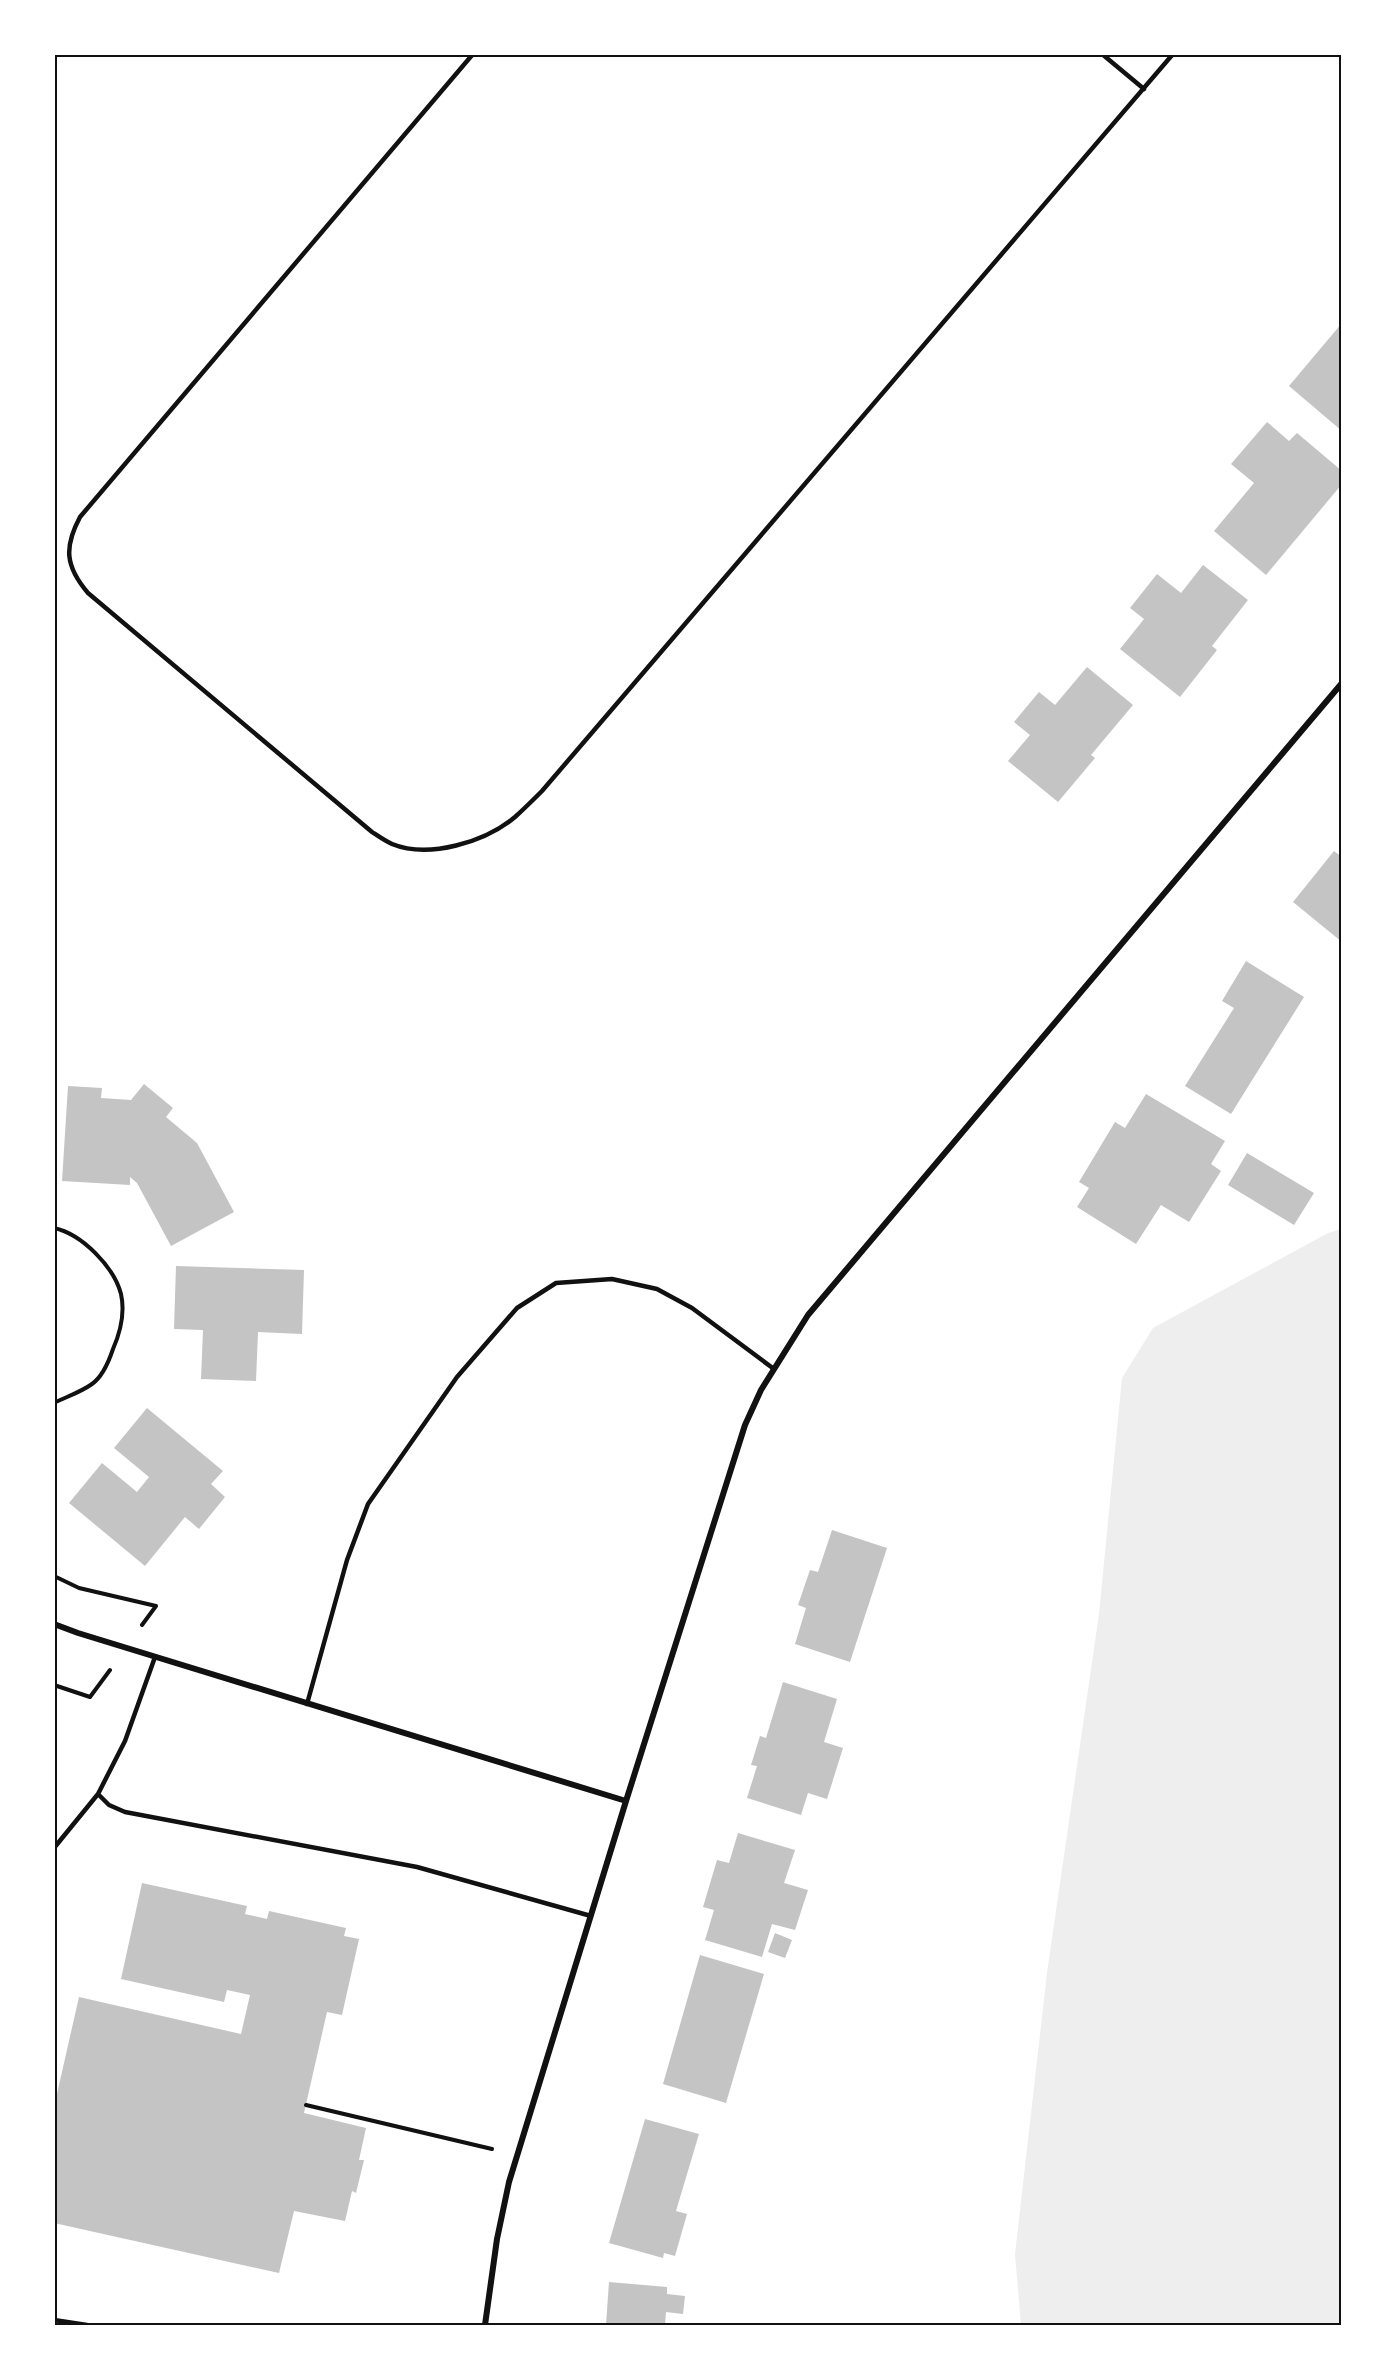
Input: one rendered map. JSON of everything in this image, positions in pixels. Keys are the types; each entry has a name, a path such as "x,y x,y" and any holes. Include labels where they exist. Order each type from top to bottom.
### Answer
{"street":[{"path":"485,2325 497,2239 518,2155 626,1801 745,1425 761,1390 808,1315 1342,683"},
{"path":"54,1624 626,1801"}],"lane":[{"path":"473,54 87,507 70,536 69,558 72,568 75,577 88,593 372,832 393,844 421,850 447,849 487,834 513,819 542,791 1173,54"},
{"path":"1102,54 1144,89"},
{"path":"307,1704 347,1560 368,1504 458,1377 517,1308 556,1283 612,1280 657,1288 692,1308 774,1369"},
{"path":"54,1848 98,1794 125,1741 155,1657"},
{"path":"98,1794 109,1805 125,1812 417,1868 591,1916"},
{"path":"54,2320 87,2325"}],"path":[{"path":"54,1228 85,1244 99,1256 121,1294 122,1313 117,1340 108,1362 93,1384 54,1403"},
{"path":"306,2104 518,2155"}],"shaded area":[{"path":"1342,1229 1342,2325 1021,2325 1015,2254 1047,1973 1099,1614 1122,1378 1153,1328 1328,1233"}],"building":[{"path":"1342,323 1342,431 1289,386"},
{"path":"1267,422 1289,441 1297,433 1342,471 1342,484 1266,575 1214,531 1254,483 1231,464"},
{"path":"1203,565 1248,600 1212,646 1217,650 1180,697 1120,649 1144,619 1130,608 1157,574 1181,593"},
{"path":"1087,667 1133,705 1091,755 1095,758 1058,802 1008,761 1030,735 1014,722 1039,692 1055,705"},
{"path":"1334,851 1342,857 1342,942 1293,902"},
{"path":"1246,961 1304,997 1231,1114 1185,1086 1234,1008 1222,1001"},
{"path":"144,1084 173,1108 166,1117 197,1143 234,1212 171,1246 137,1183 130,1177 130,1185 62,1181 68,1086 102,1088 101,1098 131,1100"},
{"path":"1146,1094 1225,1141 1211,1164 1221,1171 1189,1222 1161,1205 1136,1244 1077,1207 1089,1188 1079,1182 1115,1122 1125,1128"},
{"path":"1247,1153 1314,1193 1294,1225 1228,1185"},
{"path":"176,1266 304,1270 302,1334 258,1332 256,1381 201,1379 203,1330 174,1329"},
{"path":"147,1408 223,1471 211,1484 225,1497 199,1529 185,1517 145,1566 69,1503 102,1463 137,1492 149,1477 114,1448"},
{"path":"832,1530 887,1548 850,1662 795,1644 806,1608 798,1605 810,1570 818,1572"},
{"path":"783,1682 837,1699 824,1742 843,1748 827,1799 808,1793 801,1815 747,1798 757,1766 751,1765 760,1736 766,1738"},
{"path":"738,1833 795,1850 784,1883 808,1890 795,1930 772,1924 762,1957 705,1940 714,1910 703,1907 717,1860 729,1863"},
{"path":"142,1883 247,1906 245,1914 267,1919 269,1911 346,1928 344,1936 359,1939 342,2015 327,2012 304,2113 366,2128 359,2160 364,2160 356,2193 352,2191 345,2221 294,2211 279,2273 54,2223 54,2107 79,1997 241,2034 250,1995 227,1990 224,2002 121,1979"},
{"path":"775,1933 792,1940 785,1958 768,1952"},
{"path":"700,1955 764,1974 726,2103 663,2084"},
{"path":"645,2119 699,2134 676,2211 687,2214 675,2256 664,2253 663,2258 609,2243"},
{"path":"609,2282 667,2287 667,2294 685,2296 683,2314 666,2312 665,2325 606,2325"}]}
